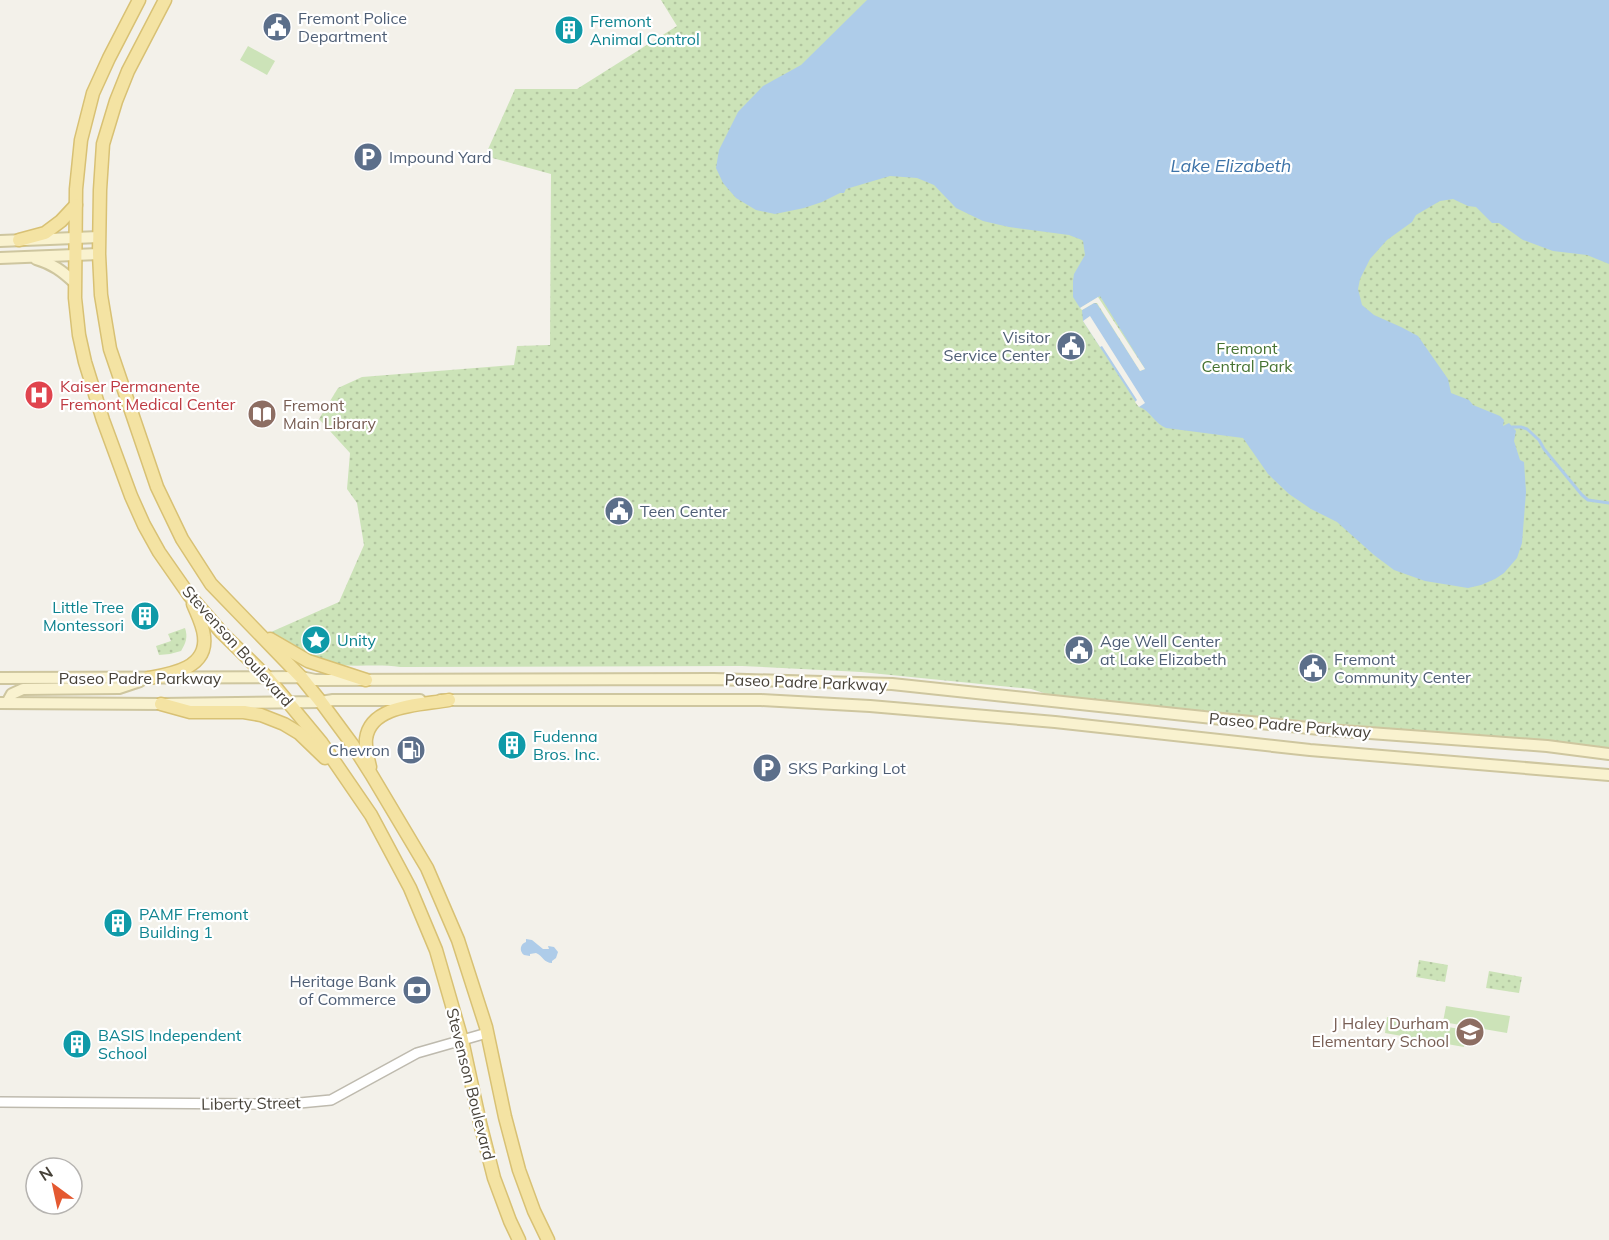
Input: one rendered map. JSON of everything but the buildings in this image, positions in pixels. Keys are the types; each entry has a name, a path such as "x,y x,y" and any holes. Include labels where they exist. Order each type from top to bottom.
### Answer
{"main road":[{"name":"Stevenson Boulevard","path":"140,0 93,93 81,140 74,255 79,335 85,362 103,420 131,496 159,552 189,595 222,633 268,678 321,742 353,787 410,888 436,950 462,1040 495,1178 519,1240"},
{"name":"Stevenson Boulevard","path":"165,0 136,54 116,101 104,144 100,190 100,295 110,349 157,487 182,539 212,584 301,677 321,702 352,744 427,868 458,940 487,1033 519,1170 534,1211 548,1240"},
{"path":"19,240 45,233 76,206"},
{"path":"0,241 99,237"},
{"path":"0,258 99,254"},
{"path":"27,256 51,264 75,282"},
{"path":"4,703 12,694 23,689 119,688 185,669 196,660 205,642 204,632 189,595"},
{"path":"256,630 308,661 366,680"},
{"path":"0,687 4,678"},
{"name":"Paseo Padre Parkway","path":"4,678 714,679 892,684 1236,721 1547,746 1609,754"},
{"path":"371,774 366,737 378,717 401,708 449,700"},
{"name":"Paseo Padre Parkway","path":"4,703 752,700 870,706 1060,723 1310,750 1609,775"},
{"path":"161,704 190,712 252,713 274,719 299,733 353,787"}],"street":[{"name":"Liberty Street","path":"0,1102 279,1104 331,1100 417,1053 487,1033"}],"green space":[{"name":"Fremont Central Park","path":"661,0 1609,0 1609,748 1060,698 1031,689 861,672 742,666 400,667 339,665 312,657 278,638 271,632 339,602 364,545 357,503 347,489 350,453 319,419 338,388 362,377 514,365 517,346 550,345 551,174 485,156 515,89 577,89 677,26"},
{"path":"248,46 275,61 267,75 240,60"},
{"path":"185,628 186,640 181,651 159,655 156,646 171,641 168,634"},
{"path":"1419,960 1448,965 1445,982 1416,977"},
{"path":"1489,971 1522,977 1519,993 1486,988"},
{"path":"1446,1006 1510,1016 1507,1033 1443,1022"},
{"path":"1387,1017 1466,1030 1464,1047 1385,1033"}],"water":[{"name":"Lake Elizabeth","path":"867,0 1609,0 1609,264 1587,255 1553,251 1523,240 1499,223 1492,223 1476,207 1453,199 1440,201 1416,215 1412,222 1387,240 1370,259 1360,279 1358,289 1362,305 1374,315 1418,336 1448,379 1451,393 1500,416 1504,420 1503,426 1509,423 1516,431 1514,441 1520,460 1524,462 1526,492 1522,543 1517,558 1504,573 1481,585 1468,588 1425,581 1394,570 1337,522 1311,509 1289,494 1268,474 1243,438 1166,428 1159,423 1139,407 1083,321 1082,310 1094,303 1097,304 1140,371 1145,369 1100,296 1080,308 1073,297 1074,274 1085,255 1082,240 1069,235 983,221 956,208 934,185 917,178 890,176 846,189 844,193 804,208 775,214 756,210 736,198 723,183 716,168 719,150 738,112 763,86 801,65"},
{"path":"526,939 532,940 543,949 549,949 548,946 554,947 558,952 556,958 552,963 547,962 536,953 530,956 524,955 521,948"}],"pier":[{"path":"1098,297 1145,369 1140,371 1097,303 1082,310 1080,308"},
{"path":"1090,316 1145,403 1139,407 1135,402 1137,400 1102,346 1100,347 1083,321"}],"waterway":[{"path":"1512,427 1527,429 1539,440 1544,449 1588,500 1609,503"}],"place":[{"name":"Fremont Police Department","path":"277,27"},
{"name":"Fremont Animal Control","path":"569,30"},
{"name":"Impound Yard","path":"368,157"},
{"name":"Visitor Service Center","path":"1071,346"},
{"name":"Kaiser Permanente Fremont Medical Center","path":"39,395"},
{"name":"Fremont Main Library","path":"262,414"},
{"name":"Teen Center","path":"619,511"},
{"name":"Little Tree Montessori","path":"145,616"},
{"name":"Unity","path":"316,640"},
{"name":"Age Well Center at Lake Elizabeth","path":"1079,650"},
{"name":"Fremont Community Center","path":"1313,668"},
{"name":"Fudenna Bros. Inc.","path":"512,745"},
{"name":"Chevron","path":"411,750"},
{"name":"SKS Parking Lot","path":"767,768"},
{"name":"PAMF Fremont Building 1","path":"118,923"},
{"name":"Heritage Bank of Commerce","path":"417,990"},
{"name":"J Haley Durham Elementary School","path":"1470,1032"},
{"name":"BASIS Independent School","path":"77,1044"}]}
